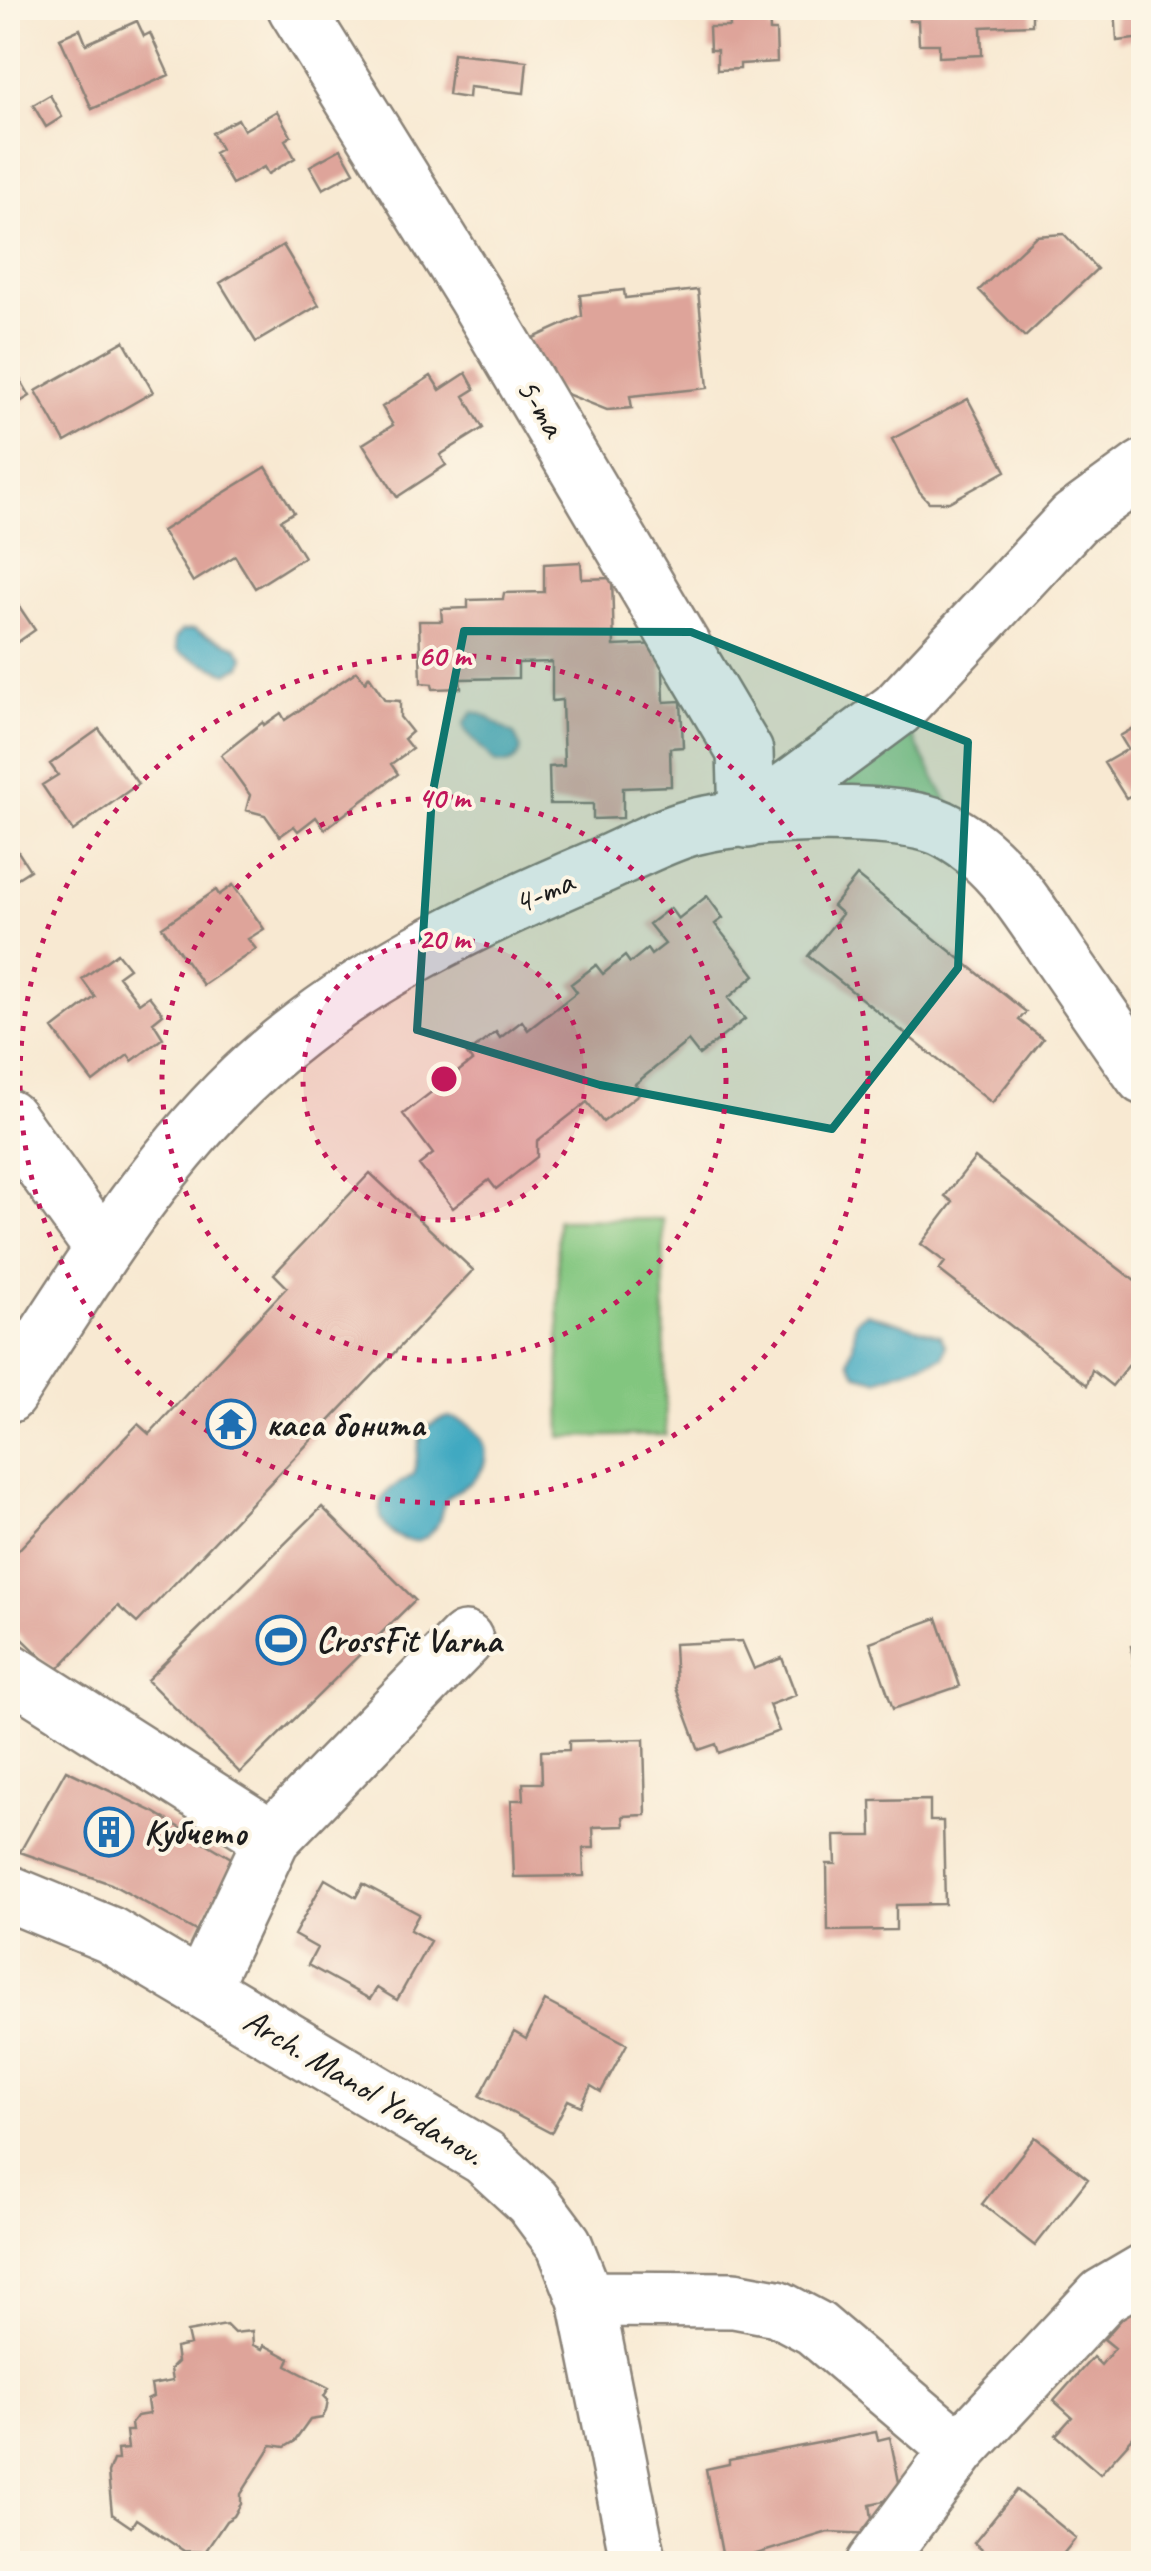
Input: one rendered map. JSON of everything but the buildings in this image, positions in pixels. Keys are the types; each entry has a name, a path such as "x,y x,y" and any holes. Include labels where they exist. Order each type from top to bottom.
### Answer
{"street":[{"name":"5-та","path":"296,8 475,296 745,752 747,820"},
{"name":"4-та","path":"8,1395 103,1249 207,1118 258,1064 334,1006 420,950 544,890 693,827 747,820 897,709 1074,519 1144,468"},
{"path":"747,820 840,814 897,818 938,827 972,847 1005,876 1144,1078"},
{"path":"8,1118 103,1249"},
{"path":"200,1989 272,1838 465,1640"},
{"path":"8,1670 272,1838"},
{"name":"Arch. Manol Yordanov.","path":"8,1893 110,1935 484,2157 532,2201 564,2244 586,2298 639,2564"},
{"path":"874,2564 959,2450 1103,2296 1144,2272"},
{"path":"586,2298 734,2300 777,2308 815,2328 959,2450"}],"highlighted area":[{"path":"464,631 691,632 968,742 958,968 832,1129 600,1085 417,1030 432,796"}],"green space":[{"path":"897,709 972,847 747,820"},
{"path":"663,1219 666,1435 561,1437 557,1220"}],"water":[{"path":"193,629 237,647 244,657 241,667 227,673 182,654 175,639 181,631"},
{"path":"473,712 514,734 521,749 515,760 494,762 465,730 464,723"},
{"path":"866,1313 940,1335 946,1346 943,1357 877,1380 857,1375 849,1361 855,1323"},
{"path":"449,1417 469,1426 482,1441 482,1470 445,1501 438,1523 429,1534 422,1539 406,1540 392,1532 381,1518 382,1500 389,1490 413,1474 423,1432"}],"place":[{"name":"каса бонита","path":"231,1424"},
{"name":"CrossFit Varna","path":"281,1640"},
{"name":"Кубчето","path":"109,1832"}]}
